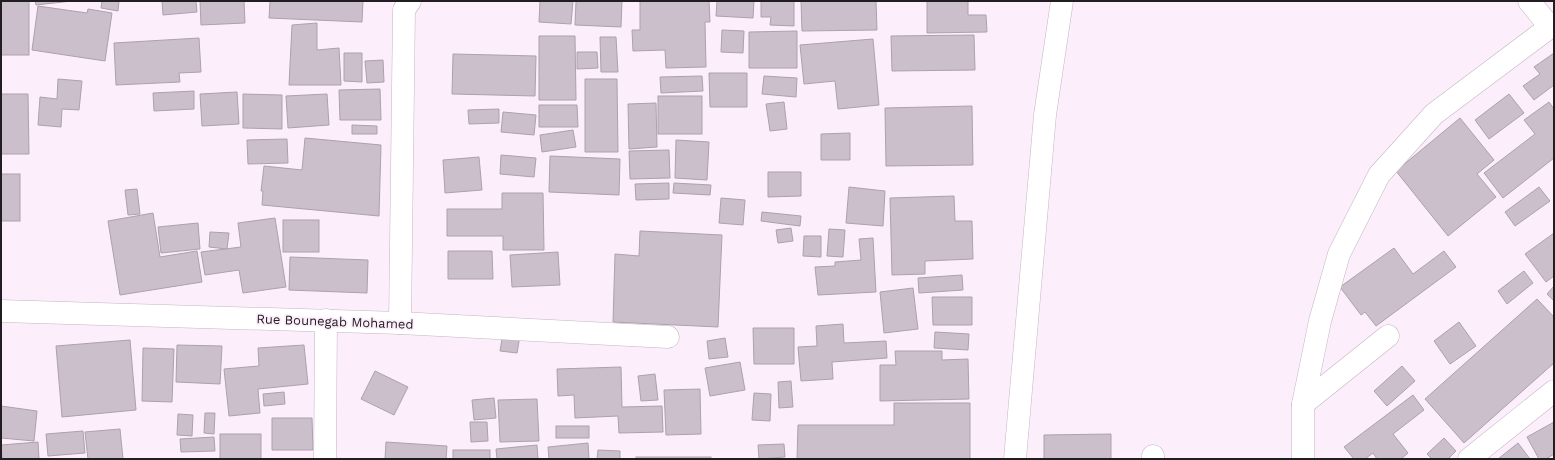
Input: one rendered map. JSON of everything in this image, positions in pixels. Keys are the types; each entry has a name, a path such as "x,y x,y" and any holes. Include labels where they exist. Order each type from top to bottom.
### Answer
{"street":[{"path":"400,323 404,10 410,1"},
{"path":"1015,459 1045,116 1062,1"},
{"path":"1303,459 1304,404 1320,321 1339,254 1379,175 1434,114 1552,25 1529,1"},
{"name":"Rue Bounegab Mohamed","path":"1,311 326,320 668,337"},
{"path":"325,459 326,320"},
{"path":"1304,404 1388,336"},
{"path":"1469,459 1554,391"}],"building":[{"path":"1,1 29,1 29,55 1,55"},
{"path":"35,1 72,1 36,5"},
{"path":"102,1 119,1 118,11 101,8"},
{"path":"162,1 196,1 197,12 163,15"},
{"path":"200,1 244,1 245,23 201,25"},
{"path":"270,1 363,1 362,22 269,18"},
{"path":"540,1 573,1 571,24 539,22"},
{"path":"576,1 622,1 621,27 575,25"},
{"path":"640,1 709,1 710,22 705,22 706,67 666,68 665,50 633,51 632,30 640,30"},
{"path":"717,1 754,1 753,18 716,16"},
{"path":"761,1 794,1 794,26 770,25 771,17 761,17"},
{"path":"801,1 876,1 877,30 802,31"},
{"path":"927,1 968,1 968,15 986,15 987,32 927,33"},
{"path":"38,6 87,13 88,9 112,13 105,61 32,50"},
{"path":"317,23 317,50 339,48 341,85 289,85 292,25"},
{"path":"722,30 744,31 743,53 721,52"},
{"path":"797,31 797,68 749,68 749,32"},
{"path":"974,35 975,70 892,71 891,36"},
{"path":"539,36 575,36 576,100 539,100"},
{"path":"600,37 616,37 618,72 601,72"},
{"path":"199,38 201,72 179,73 180,82 116,85 114,43"},
{"path":"873,39 879,105 838,109 835,81 804,84 800,45"},
{"path":"577,52 597,52 598,68 577,69"},
{"path":"344,53 362,53 362,82 344,81"},
{"path":"1554,53 1554,85 1534,100 1523,86 1540,74 1534,67"},
{"path":"453,54 536,56 535,96 452,94"},
{"path":"383,60 384,82 367,83 365,61"},
{"path":"709,73 747,73 747,107 710,107"},
{"path":"702,76 703,91 661,93 660,77"},
{"path":"764,76 797,78 796,97 762,94"},
{"path":"58,79 82,81 79,110 62,109 61,127 38,125 40,97 57,99"},
{"path":"585,79 617,79 618,152 585,152"},
{"path":"380,89 381,120 340,120 339,90"},
{"path":"194,91 194,109 154,111 153,93"},
{"path":"237,92 239,124 202,126 200,94"},
{"path":"1,94 28,94 29,154 1,154"},
{"path":"243,94 282,95 282,129 243,128"},
{"path":"327,94 329,125 288,128 286,96"},
{"path":"1509,94 1524,113 1489,139 1475,120"},
{"path":"658,96 702,96 702,134 658,134"},
{"path":"784,102 787,129 770,131 766,104"},
{"path":"1549,102 1554,109 1554,158 1503,198 1484,173 1535,134 1524,120"},
{"path":"656,103 657,147 629,149 628,104"},
{"path":"539,105 577,105 578,127 539,127"},
{"path":"972,106 973,165 886,166 885,108"},
{"path":"499,109 499,123 469,124 468,110"},
{"path":"503,112 536,115 534,135 501,132"},
{"path":"1460,118 1494,160 1477,174 1496,197 1448,236 1396,171"},
{"path":"352,125 377,126 377,134 352,134"},
{"path":"573,130 576,147 542,152 540,135"},
{"path":"850,133 850,160 821,160 821,134"},
{"path":"305,138 381,145 379,216 262,205 263,191 261,191 264,166 302,170"},
{"path":"287,139 288,163 248,164 247,140"},
{"path":"676,140 709,142 707,180 675,178"},
{"path":"669,150 670,178 630,179 629,151"},
{"path":"501,155 536,158 534,177 500,174"},
{"path":"550,156 620,159 619,195 549,192"},
{"path":"479,157 482,190 445,193 443,160"},
{"path":"768,172 801,172 801,196 768,197"},
{"path":"1,174 20,174 20,221 1,221"},
{"path":"669,183 669,199 636,200 635,184"},
{"path":"674,183 711,185 710,195 673,193"},
{"path":"849,187 885,191 883,226 846,223"},
{"path":"1539,187 1550,201 1515,226 1505,212"},
{"path":"137,189 140,214 128,215 125,190"},
{"path":"502,193 543,193 544,250 503,250 503,236 447,236 447,209 502,209"},
{"path":"954,196 955,221 972,221 973,259 925,261 925,274 892,275 890,198"},
{"path":"721,198 745,200 743,225 719,223"},
{"path":"762,212 801,216 800,226 761,221"},
{"path":"153,213 160,257 197,251 202,282 120,295 108,221"},
{"path":"275,218 286,287 243,293 239,270 205,275 201,252 241,247 238,223"},
{"path":"283,220 319,220 319,252 283,252"},
{"path":"198,223 200,249 161,253 158,227"},
{"path":"791,228 793,241 778,243 776,230"},
{"path":"829,229 845,230 843,257 827,256"},
{"path":"640,231 722,235 718,327 613,322 615,254 639,256"},
{"path":"210,232 229,233 227,249 209,247"},
{"path":"1554,233 1554,276 1546,282 1525,254"},
{"path":"804,236 821,236 821,257 803,256"},
{"path":"873,238 876,292 818,295 815,267 835,266 835,262 861,260 859,239"},
{"path":"1394,248 1413,274 1444,251 1456,267 1376,326 1365,312 1361,315 1340,287"},
{"path":"448,251 492,251 493,279 448,279"},
{"path":"558,252 560,285 512,287 510,255"},
{"path":"290,257 368,260 367,293 289,290"},
{"path":"1524,271 1533,283 1507,304 1498,291"},
{"path":"962,275 963,290 919,293 918,278"},
{"path":"1554,286 1554,301 1547,294"},
{"path":"913,288 918,329 884,333 880,292"},
{"path":"932,297 972,297 972,325 933,325"},
{"path":"1537,299 1554,317 1554,363 1464,443 1425,399"},
{"path":"1459,322 1476,346 1450,364 1434,341"},
{"path":"843,324 844,343 886,341 887,358 832,362 833,379 801,381 798,347 817,346 816,326"},
{"path":"753,328 794,328 794,364 754,364"},
{"path":"935,332 969,334 968,350 934,348"},
{"path":"503,333 520,336 517,353 500,351"},
{"path":"725,338 728,357 709,359 707,341"},
{"path":"130,340 136,410 62,417 56,346"},
{"path":"177,345 222,346 220,384 176,382"},
{"path":"304,345 308,384 258,389 260,413 229,416 224,369 259,366 258,348"},
{"path":"143,348 174,349 172,402 142,401"},
{"path":"895,351 942,351 942,360 968,359 969,399 880,401 880,365 896,365"},
{"path":"740,362 745,390 710,396 705,368"},
{"path":"1402,366 1415,381 1387,406 1374,391"},
{"path":"621,367 622,407 662,406 663,432 619,433 618,416 575,418 574,395 558,396 557,369"},
{"path":"375,371 408,387 394,415 361,399"},
{"path":"655,374 658,400 641,401 638,376"},
{"path":"791,381 793,407 779,408 778,382"},
{"path":"700,389 701,434 666,435 664,390"},
{"path":"284,392 285,404 264,406 263,394"},
{"path":"754,393 771,394 770,421 752,420"},
{"path":"1413,395 1424,410 1393,434 1408,453 1401,459 1377,459 1373,453 1365,459 1354,459 1344,447"},
{"path":"494,398 496,418 474,420 472,400"},
{"path":"537,399 539,441 500,442 498,400"},
{"path":"894,403 970,403 970,459 797,459 798,425 894,425"},
{"path":"1,406 37,411 34,441 1,438"},
{"path":"205,413 215,413 214,434 204,433"},
{"path":"178,414 193,415 192,436 177,435"},
{"path":"272,418 312,418 313,450 272,450"},
{"path":"470,422 487,422 488,441 471,442"},
{"path":"1554,422 1554,454 1546,459 1539,459 1527,437"},
{"path":"556,426 589,426 589,438 556,438"},
{"path":"120,429 123,459 88,459 85,432"},
{"path":"83,431 85,453 48,456 46,434"},
{"path":"220,434 261,434 261,459 220,459"},
{"path":"1111,434 1111,459 1044,459 1044,435"},
{"path":"214,437 215,451 181,452 180,439"},
{"path":"1444,438 1456,451 1448,459 1432,459 1427,454"},
{"path":"38,442 39,459 2,459 1,445"},
{"path":"386,442 447,446 446,459 385,459"},
{"path":"588,443 589,459 549,459 548,447"},
{"path":"1518,443 1530,459 1498,459"},
{"path":"784,444 785,457 759,459 758,445"},
{"path":"537,445 538,459 497,459 496,449"},
{"path":"453,450 490,450 490,459 453,459"},
{"path":"598,450 620,451 620,459 597,459"},
{"path":"636,457 711,457 711,459 636,459"}]}
